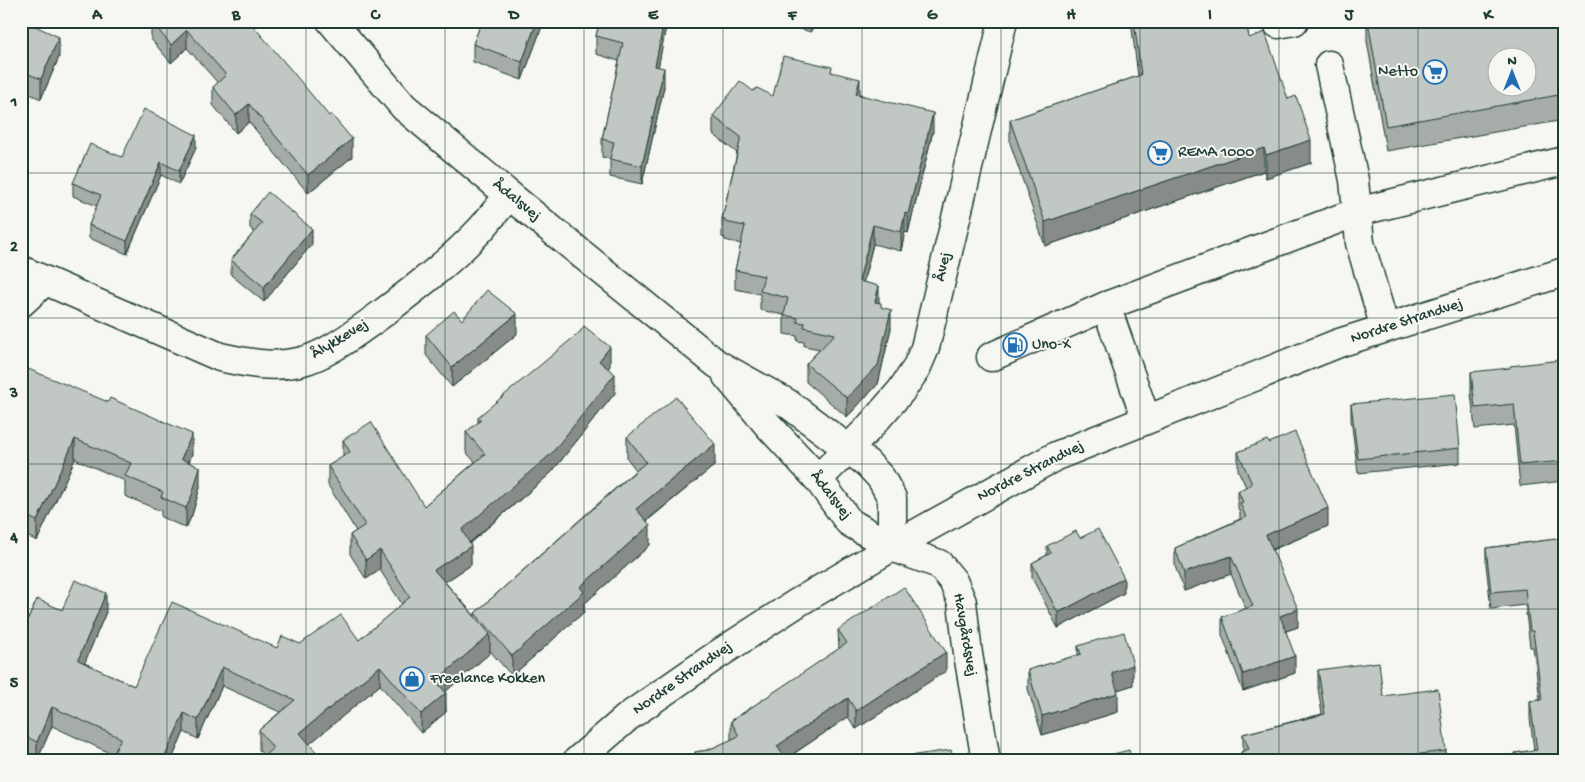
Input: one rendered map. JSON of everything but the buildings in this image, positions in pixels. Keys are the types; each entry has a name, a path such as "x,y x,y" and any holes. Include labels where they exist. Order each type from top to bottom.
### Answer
{"street":[{"name":"Ådalsvej","path":"330,21 404,107 509,195 717,364 787,403 866,462 881,478 892,498 892,547"},
{"name":"Åvej","path":"818,479 866,431 901,392 916,369 925,348 1003,21"},
{"path":"1277,21 1278,24 1294,21"},
{"path":"1330,65 1354,180 1360,243 1385,328"},
{"path":"991,356 1106,306 1357,212 1564,161"},
{"name":"Ålykkevej","path":"33,276 220,357 276,365 301,362 325,352 351,337 408,294 482,228 509,195"},
{"name":"Nordre Strandvej","path":"588,757 629,716 714,657 797,603 892,547 1056,456 1299,358 1385,328 1564,272"},
{"path":"21,303 33,276"},
{"path":"1106,306 1146,419"},
{"name":"Ådalsvej","path":"717,364 768,425 818,479 849,522 892,547"},
{"name":"Havgårdsvej","path":"892,547 939,564 953,581 962,602 968,654 986,761"}],"place":[{"name":"Netto","path":"1435,72"},
{"name":"REMA 1000","path":"1160,153"},
{"name":"Uno-X","path":"1015,345"},
{"name":"Freelance Kokken","path":"412,679"}]}
